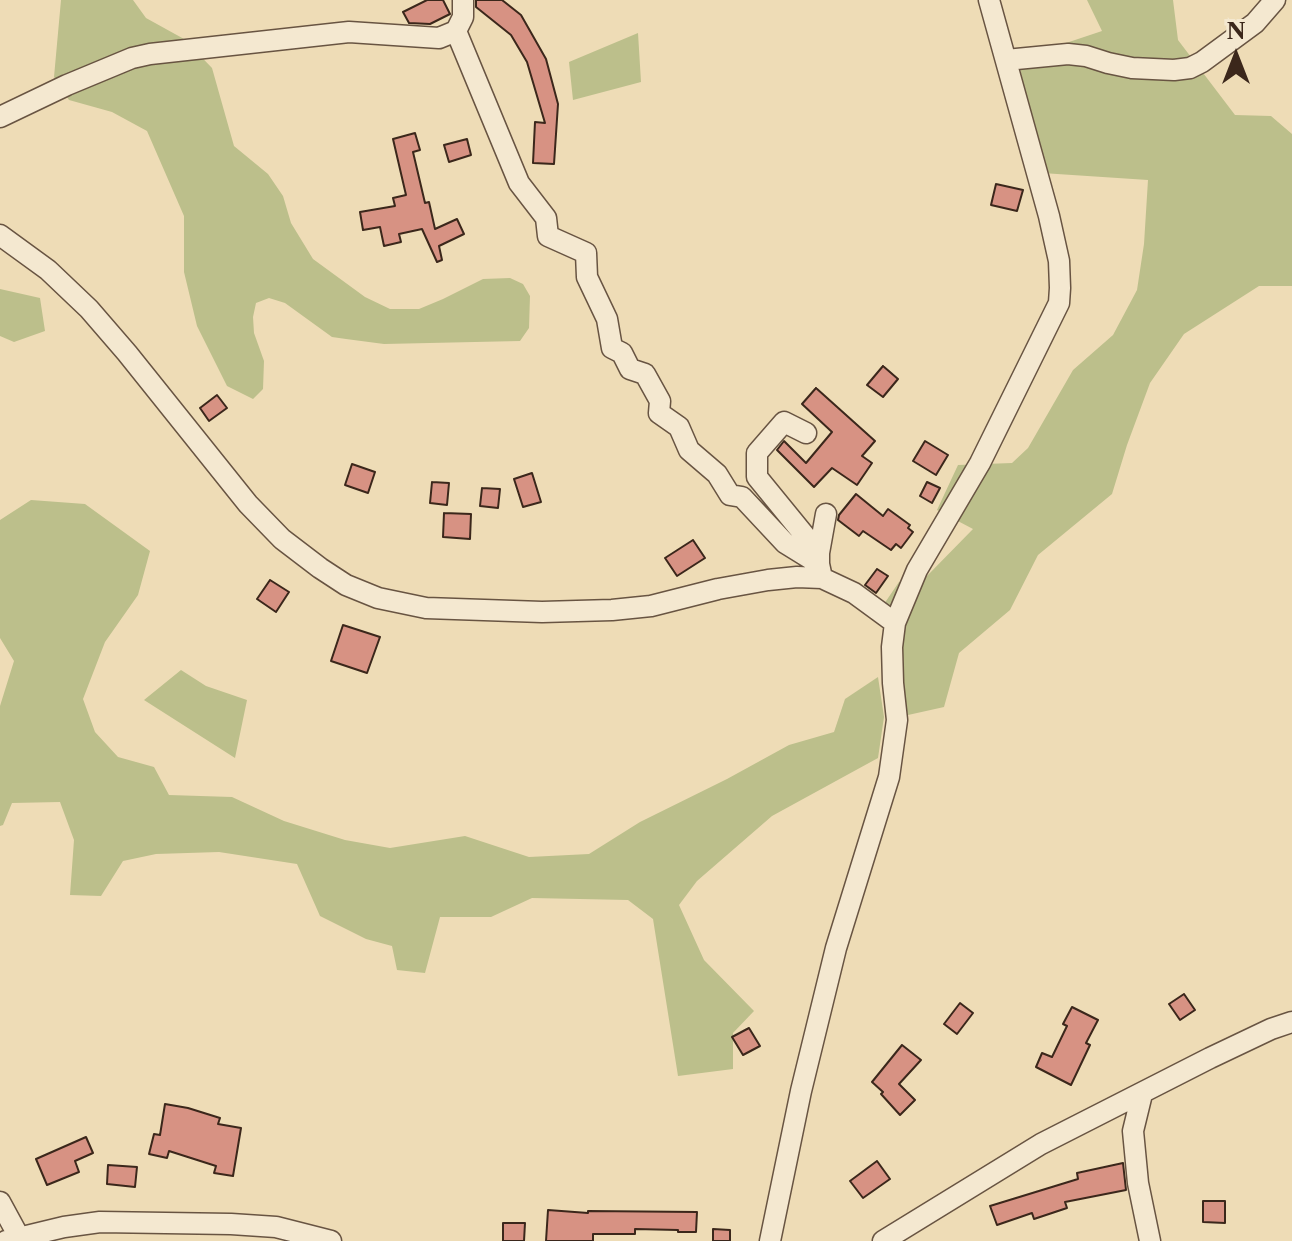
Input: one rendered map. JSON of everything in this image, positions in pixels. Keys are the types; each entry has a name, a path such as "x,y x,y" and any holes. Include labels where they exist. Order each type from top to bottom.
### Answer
{"street":[{"path":"0,117 93,74 150,54 349,32 439,38 456,31 463,17 463,0"},
{"path":"770,1241 801,1091 836,948 889,777 897,720 892,671 895,623 917,570 980,463 1059,303 1059,261 1049,216 989,0"},
{"path":"1006,60 1068,54 1132,68 1190,68 1255,23 1275,0"},
{"path":"456,31 519,183 546,218 548,236 586,253 587,277 607,319 612,348 622,353 630,369 645,374 660,401 659,413 679,427 689,450 717,474 730,495 742,497 785,543 820,565 895,623"},
{"path":"0,235 48,270 89,309 248,504 282,539 346,585 378,598 426,608 542,612 612,610 651,606 768,580 797,577 820,565"},
{"path":"806,433 784,422 757,453 757,477 820,565"},
{"path":"820,565 826,514"},
{"path":"883,1241 1041,1144 1232,1047 1292,1022"},
{"path":"1142,1094 1133,1131 1138,1183 1150,1241"},
{"path":"0,1202 12,1239 100,1222 276,1227 331,1241"}],"green space":[{"path":"61,0 133,0 146,18 184,39 212,68 234,146 268,174 283,196 291,223 313,259 365,297 390,309 419,309 483,279 510,278 523,284 530,296 529,328 520,341 384,344 332,337 285,303 269,298 256,303 253,317 254,333 264,361 263,389 253,399 227,386 197,326 184,272 184,216 147,131 112,112 69,100 54,77"},
{"path":"1087,0 1173,0 1178,40 1235,115 1271,116 1292,134 1292,286 1259,286 1184,334 1150,383 1112,494 1038,555 1010,610 959,653 944,707 908,715 902,632 884,604 899,582 925,578 973,529 937,510 958,465 1012,463 1028,448 1073,370 1113,335 1137,290 1148,180 1042,173 1018,59 1102,31"},
{"path":"638,33 641,82 573,100 569,62"},
{"path":"0,289 40,298 45,331 14,342 0,336"},
{"path":"31,500 85,504 150,551 138,595 105,642 83,699 95,732 118,757 154,767 169,795 232,797 284,821 345,840 390,848 465,836 529,857 589,854 640,822 789,745 834,732 845,699 878,677 884,717 878,758 772,816 697,881 679,905 704,960 754,1011 733,1033 733,1069 678,1076 653,919 628,900 532,898 491,917 440,917 425,973 397,970 392,946 366,939 320,916 297,864 219,852 156,854 123,861 101,896 70,895 74,840 60,802 12,803 0,826 0,706 14,661 0,638 0,520"},
{"path":"181,670 206,686 247,700 235,758 144,700"}],"building":[{"path":"427,0 443,0 450,14 430,24 409,23 403,12"},
{"path":"476,0 502,0 521,15 546,59 558,104 554,164 533,163 535,122 545,123 527,62 511,35 476,7"},
{"path":"415,133 420,150 413,152 425,203 429,202 435,229 457,219 464,234 439,246 442,260 437,262 422,229 399,234 401,242 384,246 380,227 363,230 360,212 395,206 393,198 406,195 393,139"},
{"path":"467,139 471,155 449,162 444,145"},
{"path":"996,184 1023,190 1017,211 991,205"},
{"path":"883,366 898,379 883,397 867,385"},
{"path":"816,388 875,441 862,456 872,463 857,485 832,468 814,487 777,450 784,441 806,463 832,432 802,404"},
{"path":"217,395 227,408 209,421 200,408"},
{"path":"925,441 948,455 936,475 913,461"},
{"path":"352,464 375,472 368,493 345,485"},
{"path":"532,473 541,502 523,507 514,479"},
{"path":"432,482 449,483 447,505 430,503"},
{"path":"927,482 940,488 932,503 920,496"},
{"path":"482,488 500,489 498,508 480,506"},
{"path":"856,494 883,516 888,509 910,525 908,528 913,532 901,548 896,544 891,550 863,531 859,536 838,520"},
{"path":"444,513 471,514 470,539 443,537"},
{"path":"693,540 705,558 677,576 665,558"},
{"path":"877,569 888,576 876,593 865,585"},
{"path":"270,580 289,592 276,612 257,599"},
{"path":"343,625 380,637 367,673 331,661"},
{"path":"1184,994 1195,1010 1180,1020 1169,1004"},
{"path":"960,1003 973,1013 957,1034 944,1024"},
{"path":"1072,1007 1098,1020 1071,1085 1036,1067 1042,1053 1052,1057 1067,1026 1063,1024"},
{"path":"749,1028 760,1046 743,1055 732,1037"},
{"path":"902,1045 921,1060 899,1084 915,1100 900,1115 872,1082"},
{"path":"165,1104 220,1118 218,1124 241,1128 233,1176 214,1173 216,1166 169,1151 167,1158 149,1154 154,1134 160,1135"},
{"path":"86,1137 93,1153 75,1161 79,1172 47,1185 36,1159"},
{"path":"877,1161 890,1179 863,1198 850,1181"},
{"path":"1123,1163 1126,1190 1065,1202 1067,1208 1034,1219 1032,1213 997,1225 990,1206 1078,1179 1077,1173"},
{"path":"108,1165 137,1167 135,1187 107,1184"},
{"path":"1203,1201 1225,1201 1225,1223 1203,1222"},
{"path":"548,1210 588,1213 697,1212 696,1232 635,1229 635,1234 593,1234 593,1241 546,1241"},
{"path":"503,1223 525,1223 524,1241 503,1241"},
{"path":"713,1229 730,1230 730,1241 713,1241"}]}
